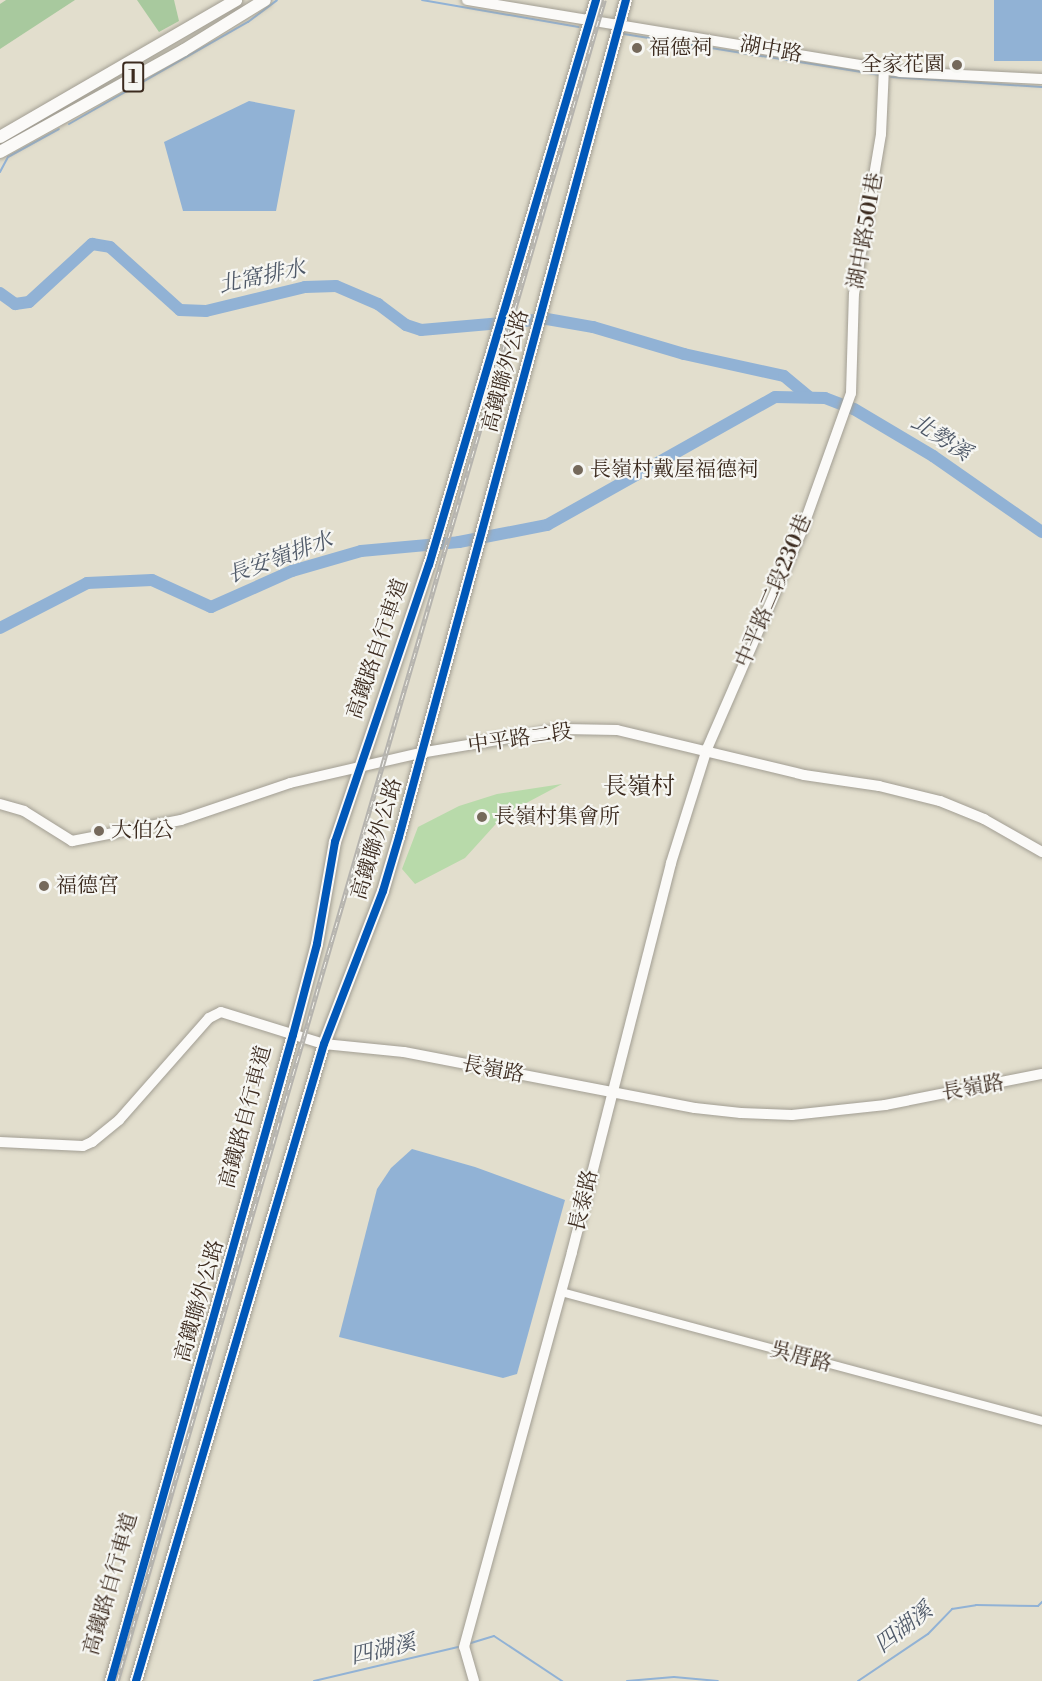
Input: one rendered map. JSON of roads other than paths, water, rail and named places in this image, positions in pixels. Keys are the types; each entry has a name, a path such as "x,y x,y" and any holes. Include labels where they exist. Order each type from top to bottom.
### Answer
{"main road":[{"name":"1","path":"0,137 236,0"},
{"name":"1","path":"0,152 184,50 265,0"},
{"name":"高鐵聯外公路","path":"111,1681 293,1035 317,945 335,842 429,565 596,0"},
{"name":"高鐵聯外公路","path":"136,1681 324,1044 383,891 475,564 532,343 626,0"}],"street":[{"name":"湖中路","path":"467,0 620,23 884,69 1042,79"},
{"name":"湖中路501巷","path":"840,432 851,393 854,294 880,144 884,69"},
{"name":"中平路二段230巷","path":"707,749 802,530 840,432"},
{"name":"中平路二段","path":"0,804 19,808 72,841 181,820 290,783 420,753 564,729 617,730 707,749 804,775 879,786 940,801 984,819 1042,852"},
{"name":"長泰路","path":"474,1681 464,1647 561,1292 609,1092 671,864 707,749"},
{"name":"長嶺路","path":"0,1142 83,1146 92,1142 119,1120 215,1014 229,1013 324,1044 404,1052 695,1108 792,1115 885,1105 1042,1074"},
{"name":"吳厝路","path":"561,1292 1042,1421"}],"water":[{"path":"994,0 1042,0 1042,61 994,61"},
{"path":"249,101 295,110 276,211 183,211 164,142"},
{"path":"412,1149 475,1167 565,1200 517,1374 503,1378 339,1337 377,1189 391,1168"}],"waterway":[{"path":"69,124 248,22 277,0"},
{"path":"422,0 579,27"},
{"path":"624,34 879,75"},
{"path":"891,77 1042,87"},
{"path":"0,172 8,157 59,129"},
{"name":"北窩排水","path":"0,293 15,304 29,302 92,244 110,247 180,310 206,311 305,287 336,286 378,304 406,325 421,330 547,319 593,327 684,354 784,376 809,397"},
{"name":"長安嶺排水","path":"0,628 87,583 152,580 211,607 292,571 361,551 459,542 547,525 775,397 825,398 854,409 933,456 1042,532"},
{"name":"四湖溪","path":"858,1681 928,1634 952,1609 976,1605 1038,1606 1042,1602"},
{"name":"四湖溪","path":"471,1643 494,1636 562,1681"},
{"name":"四湖溪","path":"314,1681 458,1647"},
{"name":"四湖溪","path":"627,1681 674,1677 718,1681"}],"railway":[{"path":"117,1681 604,0"}],"place":[{"name":"福德祠","path":"637,48"},
{"name":"全家花園","path":"957,65"},
{"name":"長嶺村戴屋福德祠","path":"578,470"},
{"name":"長嶺村集會所","path":"482,817"},
{"name":"大伯公","path":"99,831"},
{"name":"福德宮","path":"44,886"}],"district":[{"name":"長嶺村","path":"639,788"}],"water label":[{"name":"北勢溪","path":"941,438"}]}
